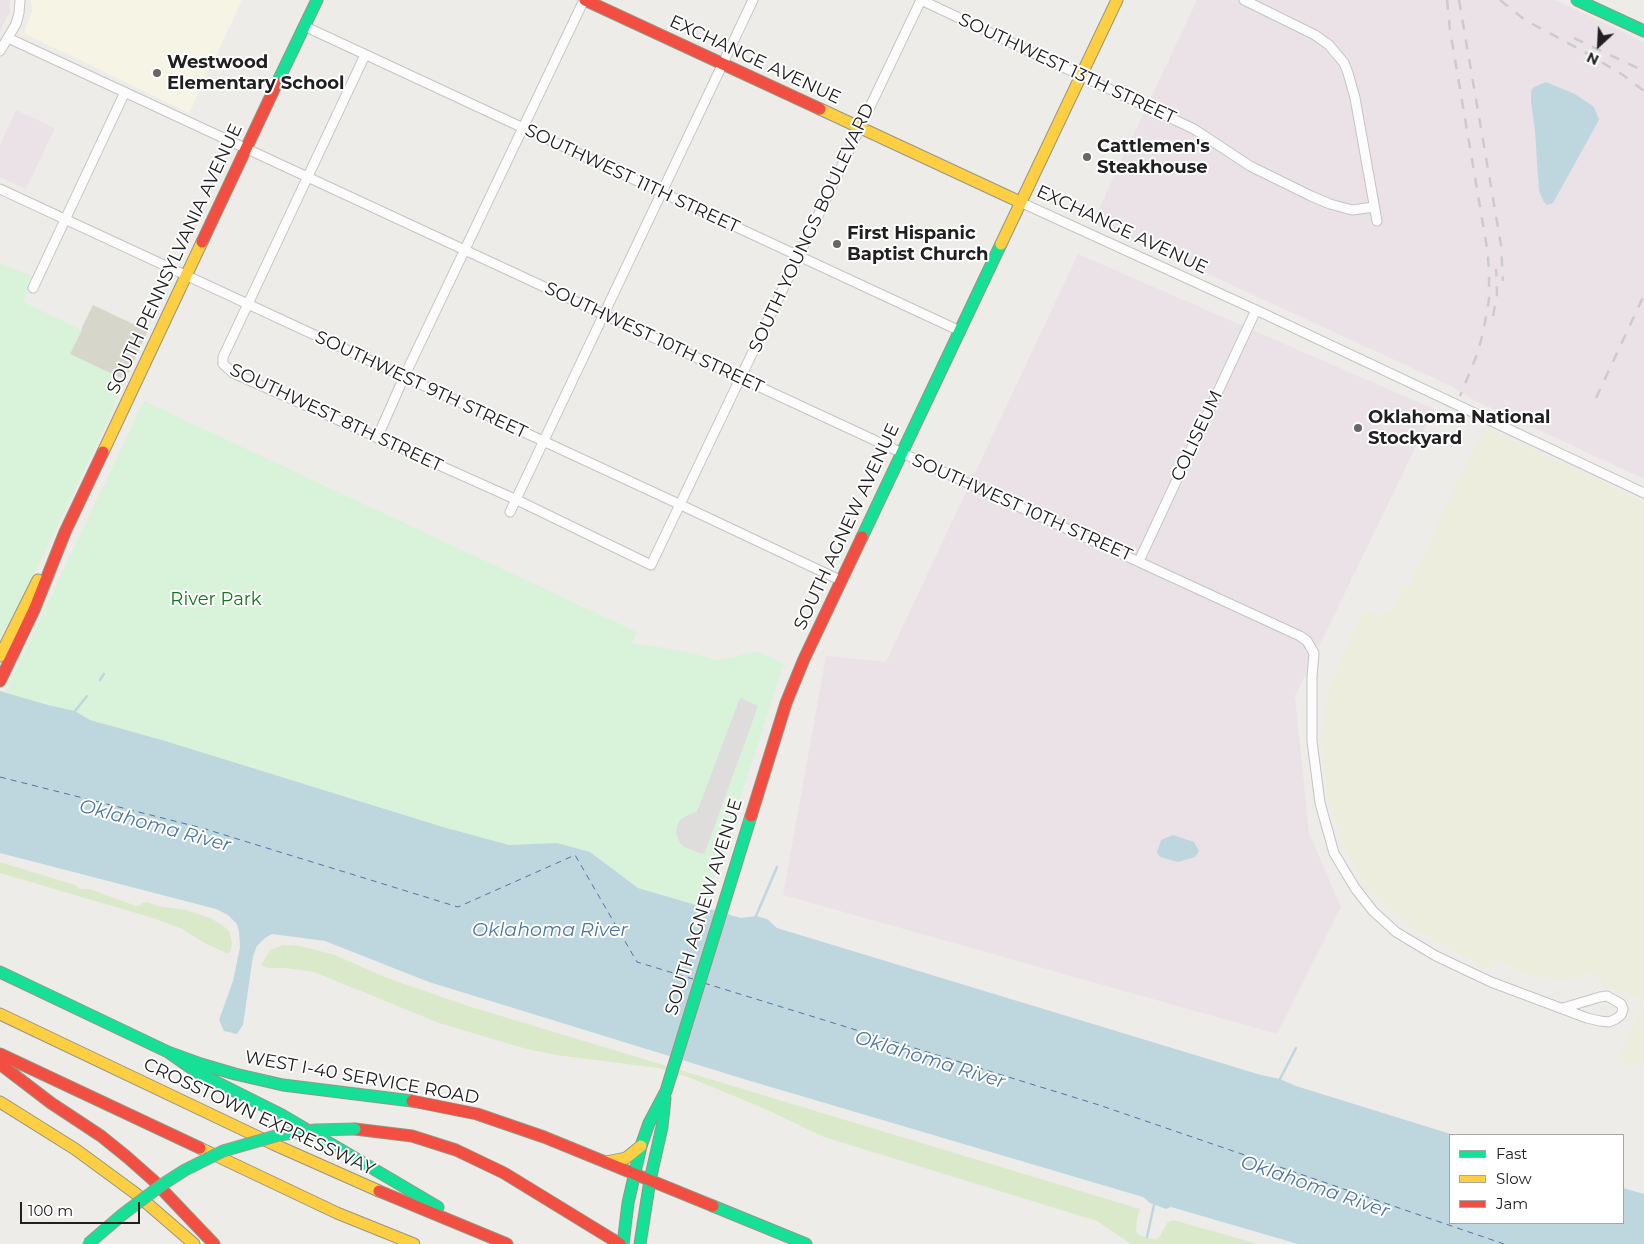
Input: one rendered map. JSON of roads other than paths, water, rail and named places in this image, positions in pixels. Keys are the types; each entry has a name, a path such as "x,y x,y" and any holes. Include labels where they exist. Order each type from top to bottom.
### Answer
{"main road":[{"name":"SOUTH PENNSYLVANIA AVENUE","path":"0,681 20,627 317,0"},
{"name":"EXCHANGE AVENUE","path":"585,0 1020,202"},
{"name":"SOUTH AGNEW AVENUE","path":"622,1244 628,1203 641,1146 666,1091 786,703 804,659 1117,0"},
{"path":"1577,0 1644,31"},
{"name":"SOUTH PENNSYLVANIA AVENUE","path":"0,656 20,627"},
{"name":"WEST I-40 SERVICE ROAD","path":"0,972 168,1052 235,1074 283,1085 409,1100 468,1112 544,1137 806,1244"},
{"name":"CROSSTOWN EXPRESSWAY","path":"0,1014 274,1144 369,1187 502,1242"},
{"path":"168,1052 198,1073 282,1116 502,1242"},
{"path":"0,1054 337,1212 414,1244"},
{"path":"0,1064 51,1103 101,1136 128,1157 153,1180 214,1244"},
{"name":"SOUTH AGNEW AVENUE","path":"640,1244 650,1180 662,1127 666,1091"},
{"path":"0,1102 75,1149 135,1193 194,1244"},
{"path":"88,1244 163,1184 185,1170 223,1152 279,1135 315,1130 355,1129 412,1136 456,1150 504,1173 622,1244"},
{"path":"606,1162 626,1158 641,1146"}],"street":[{"path":"0,51 18,17 20,0"},
{"path":"377,438 404,377 585,0"},
{"path":"510,512 753,0"},
{"name":"SOUTHWEST 13TH STREET","path":"921,0 1194,128 1250,166 1311,196 1352,210 1374,207"},
{"name":"SOUTH YOUNGS BOULEVARD","path":"651,565 921,0"},
{"path":"1244,0 1315,34 1344,63 1355,98 1377,221"},
{"name":"SOUTHWEST 11TH STREET","path":"304,26 960,331"},
{"name":"SOUTHWEST 10TH STREET","path":"8,38 1300,636 1308,641 1312,647 1314,661 1312,677 1313,748 1316,779 1324,821 1338,862 1348,879 1373,911 1396,932 1436,956 1491,982 1587,1018 1600,1021 1616,1019 1621,1015 1623,1009 1621,1004 1607,996 1562,1008"},
{"name":"SOUTHWEST 8TH STREET","path":"365,55 223,357 222,362 224,366 233,372 377,438 517,500 651,565"},
{"path":"33,288 125,92"},
{"name":"SOUTHWEST 9TH STREET","path":"0,189 542,442 681,504 842,581"},
{"name":"EXCHANGE AVENUE","path":"1020,202 1256,310 1644,493"},
{"name":"COLISEUM","path":"1139,561 1256,310"}],"water":[{"path":"1546,82 1575,94 1594,107 1599,120 1553,203 1547,205 1539,191 1531,102 1531,91 1534,87"},
{"name":"Oklahoma River","path":"0,691 75,711 90,720 162,740 443,827 509,845 557,843 590,852 638,888 741,918 756,916 767,919 777,928 1261,1075 1280,1079 1296,1086 1451,1134 1449,1134 1449,1224 1624,1224 1624,1188 1644,1194 1644,1244 1298,1244 1171,1207 1166,1209 1150,1203 1143,1197 747,1080 429,982 325,941 272,934 265,938 257,946 253,956 243,1025 237,1034 224,1031 219,1020 233,981 240,947 237,924 228,915 216,909 0,853"},
{"path":"1173,835 1194,842 1199,851 1195,857 1178,862 1160,857 1157,852 1161,840"}],"waterway":[{"path":"100,680 104,674"},
{"path":"75,711 87,696"},
{"path":"756,916 777,867"},
{"path":"1280,1079 1296,1048"},
{"path":"1147,1237 1154,1205"}],"railway":[{"path":"1447,0 1450,30 1489,269 1489,299 1484,328 1478,352 1460,396"},
{"path":"1459,0 1501,245 1503,281"},
{"path":"1500,0 1525,20 1583,51 1623,75 1644,91"},
{"path":"1574,38 1644,71"},
{"path":"1493,316 1497,294 1496,269"},
{"path":"1596,398 1644,295"}],"place":[{"name":"Westwood Elementary School","path":"157,73"},
{"name":"Cattlemen's Steakhouse","path":"1087,157"},
{"name":"First Hispanic Baptist Church","path":"837,244"},
{"name":"Oklahoma National Stockyard","path":"1358,428"}],"park label":[{"name":"River Park","path":"216,600"}]}
